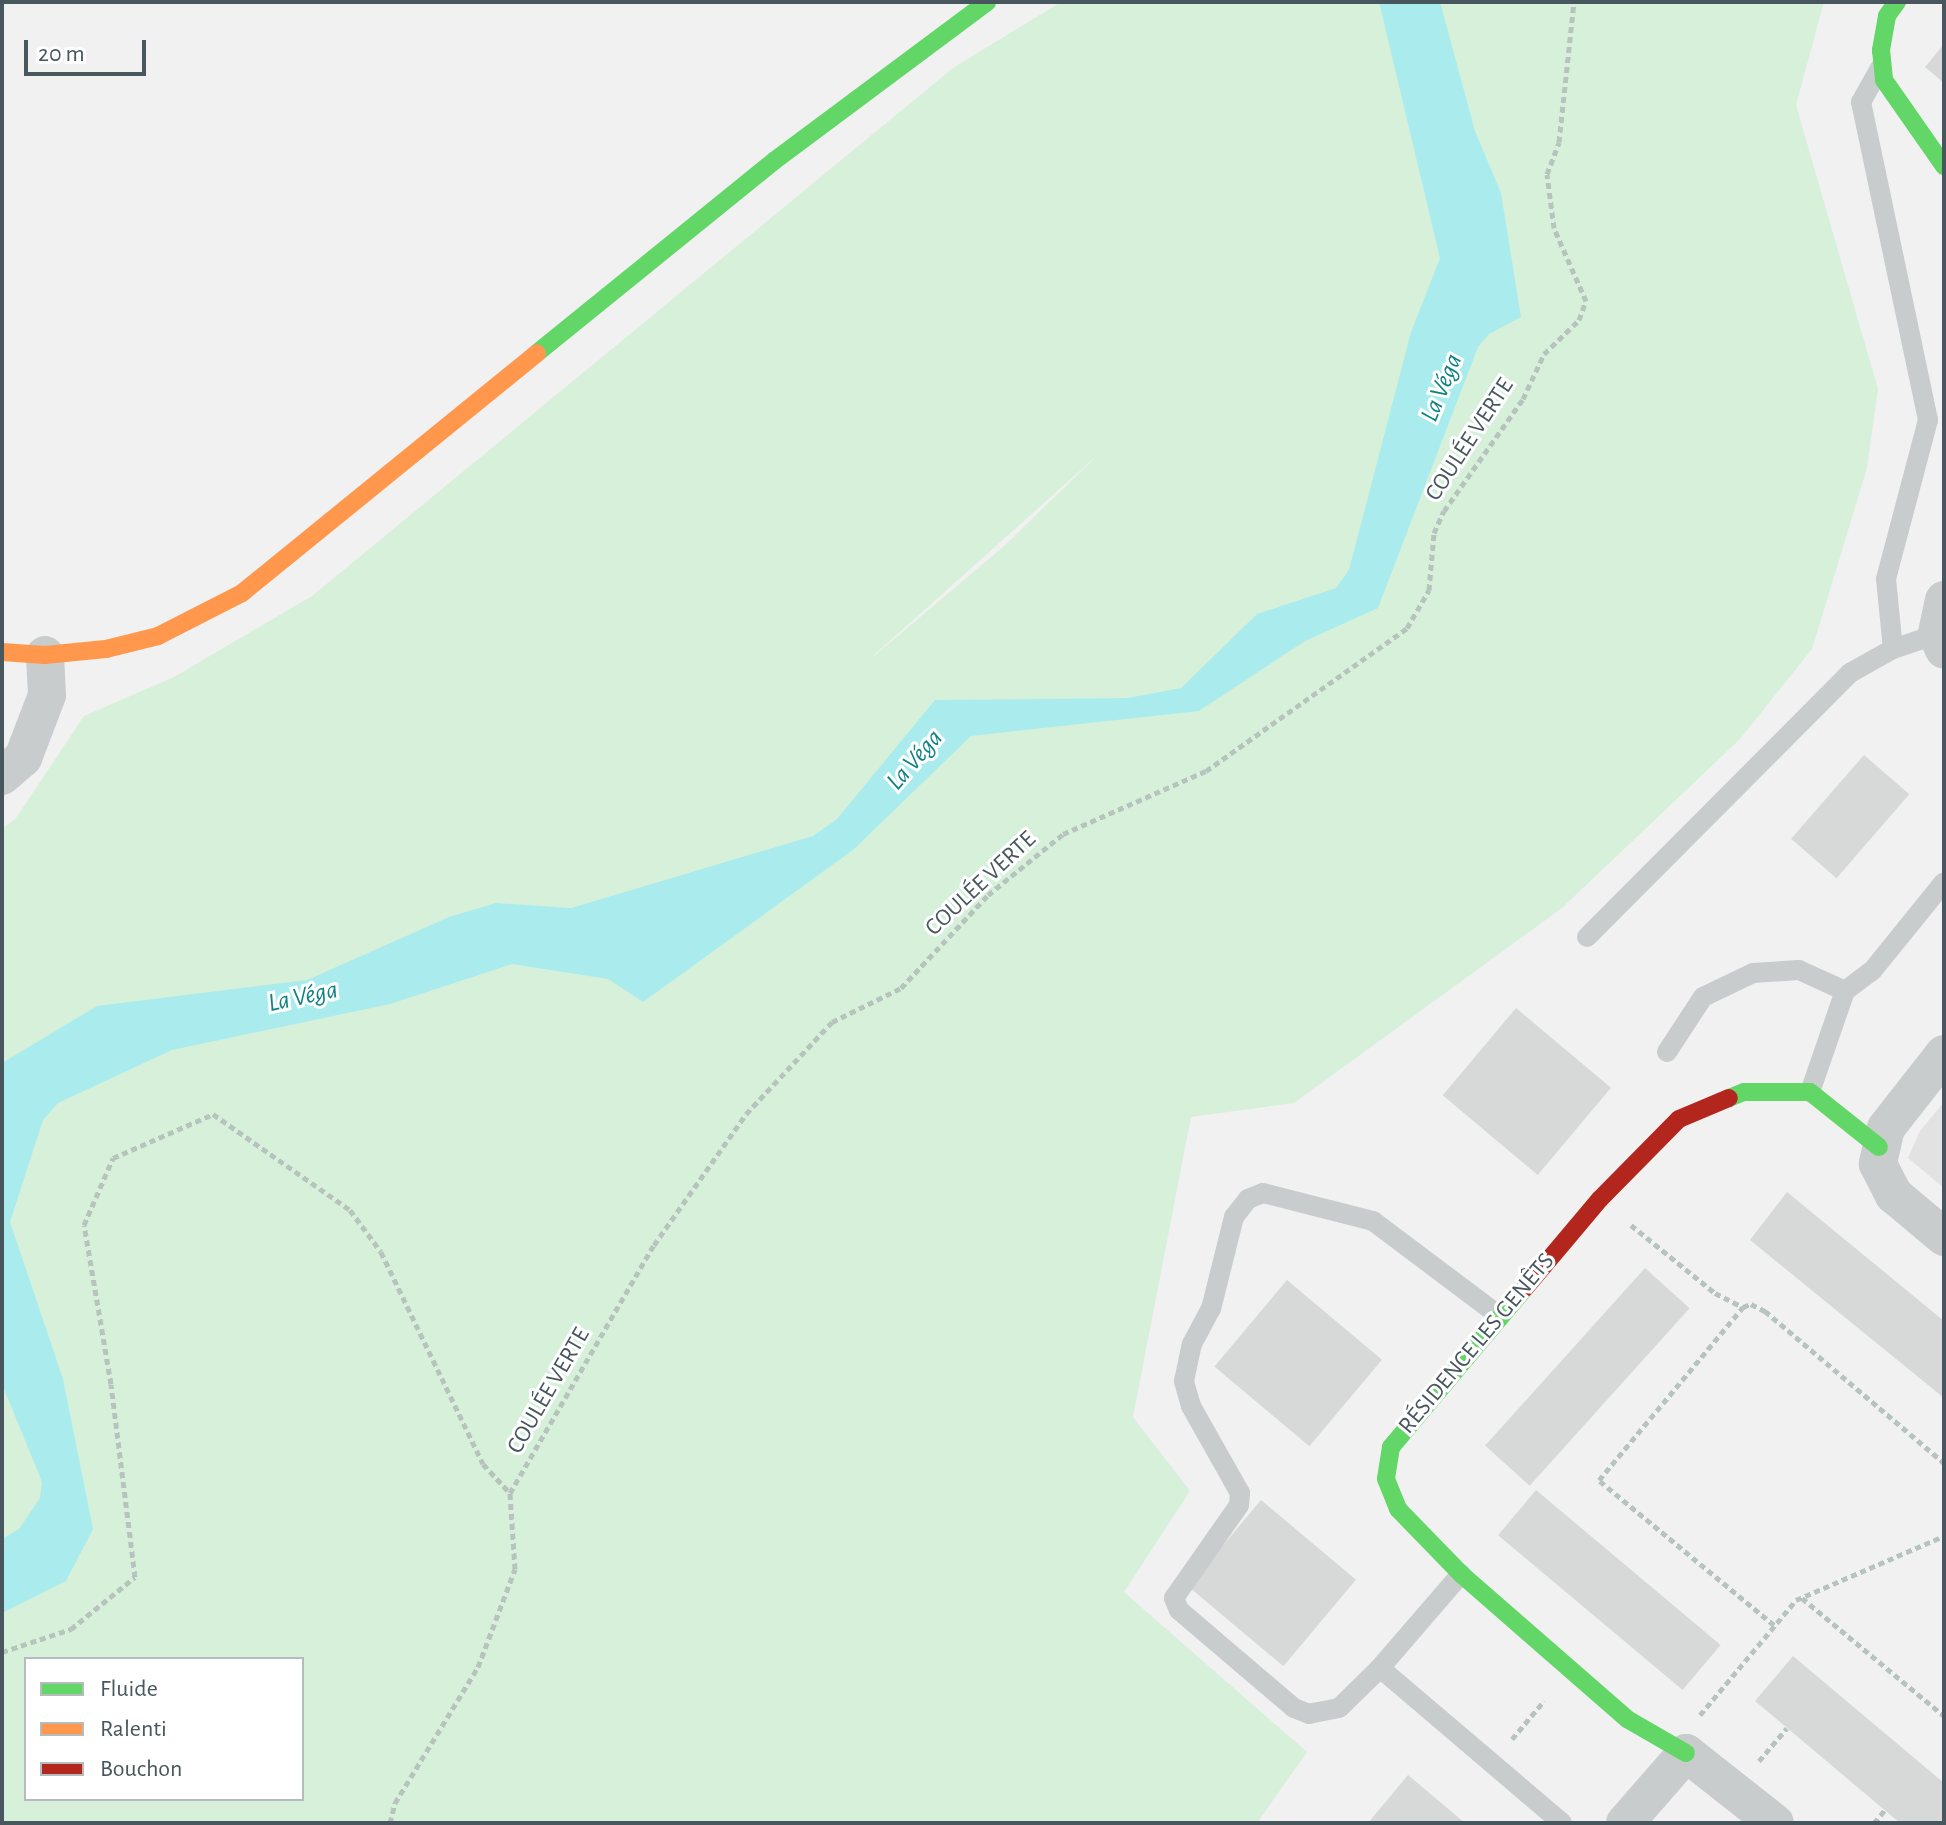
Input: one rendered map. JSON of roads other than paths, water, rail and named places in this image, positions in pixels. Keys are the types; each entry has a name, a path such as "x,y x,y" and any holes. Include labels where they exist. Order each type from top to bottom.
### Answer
{"street":[{"path":"2,652 45,655 106,649 158,636 242,593 774,161 987,2"},
{"path":"1897,2 1887,16 1883,64 1889,95 1944,166"},
{"path":"2,776 23,758 47,695 45,655"},
{"path":"1944,1054 1886,1128 1879,1147 1883,1180 1944,1237"},
{"name":"RÉSIDENCE LES GENÊTS","path":"1775,1823 1680,1750 1627,1719 1461,1574 1398,1509 1386,1479 1391,1447 1498,1315 1656,1137 1706,1104 1744,1092 1810,1092"},
{"path":"1810,1092 1879,1147"},
{"path":"1625,1823 1680,1750"}],"lane":[{"path":"1883,64 1861,102 1928,420 1886,579 1893,649"},
{"path":"1587,937 1850,673 1893,649 1942,628"},
{"path":"1810,1092 1845,991 1872,971 1944,882"},
{"path":"1667,1052 1703,997 1739,978 1799,970 1845,991"},
{"path":"1461,1574 1380,1668 1339,1708 1309,1714 1294,1708 1179,1610 1174,1598 1239,1505 1240,1493 1191,1406 1184,1381 1192,1344 1211,1309 1234,1217 1248,1199 1263,1193 1373,1221 1498,1315"},
{"path":"1380,1668 1562,1823"}],"water":[{"name":"La Véga","path":"1379,2 1440,2 1475,131 1501,193 1521,317 1489,334 1478,347 1378,608 1305,641 1199,711 971,736 853,850 643,1002 608,979 512,964 390,1004 172,1050 58,1103 43,1120 10,1222 63,1379 93,1529 66,1581 2,1613 2,1539 19,1529 40,1498 42,1482 2,1384 2,1063 97,1006 307,980 449,917 496,903 571,908 813,836 837,819 935,700 1128,698 1181,688 1257,614 1336,588 1349,570 1411,332 1440,258"}]}
